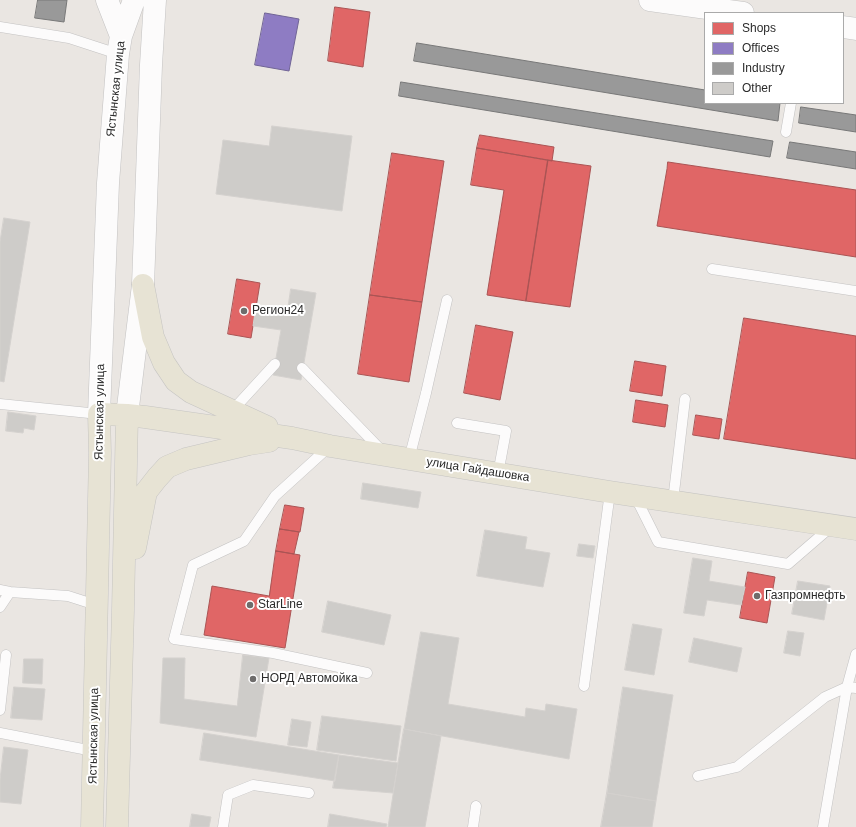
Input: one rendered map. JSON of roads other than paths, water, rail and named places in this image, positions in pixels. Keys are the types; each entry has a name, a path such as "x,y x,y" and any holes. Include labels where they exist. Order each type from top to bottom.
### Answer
{"main road":[{"path":"107,0 120,45"},
{"name":"Ястынская улица","path":"92,827 100,453 99,414 108,183 120,45 134,0"},
{"name":"Ястынская улица","path":"116,827 123,610 127,415 143,285 151,65 155,0"},
{"path":"650,0 715,5 740,12"},
{"path":"844,27 856,29"},
{"path":"143,285 154,337 164,363 176,381 191,392 292,438"},
{"name":"улица Гайдашовка","path":"99,414 127,415 292,438 330,446 498,474 856,529"},
{"path":"123,610 146,492 167,467 186,458 249,444 292,438"}],"lane":[{"path":"0,27 120,45"},
{"path":"786,132 791,104"},
{"path":"712,269 856,291"},
{"path":"409,459 447,300"},
{"path":"232,411 275,364"},
{"path":"302,368 386,455"},
{"path":"673,501 685,399"},
{"path":"0,404 99,414"},
{"path":"457,423 506,431 498,474"},
{"path":"330,446 275,496 244,541 193,565 174,639 273,653 367,673"},
{"path":"584,686 610,492"},
{"path":"635,496 658,542 788,564 833,525"},
{"path":"0,607 5,591 68,596 96,606"},
{"path":"823,827 852,688 856,654"},
{"path":"0,710 6,655"},
{"path":"698,776 737,767 824,697 852,688"},
{"path":"0,733 93,751"},
{"path":"223,827 228,795 252,785 309,793"},
{"path":"473,827 476,806"}],"place":[{"name":"Регион24","path":"244,311"},
{"name":"Газпромнефть","path":"757,596"},
{"name":"StarLine","path":"250,605"},
{"name":"НОРД Автомойка","path":"253,679"}]}
